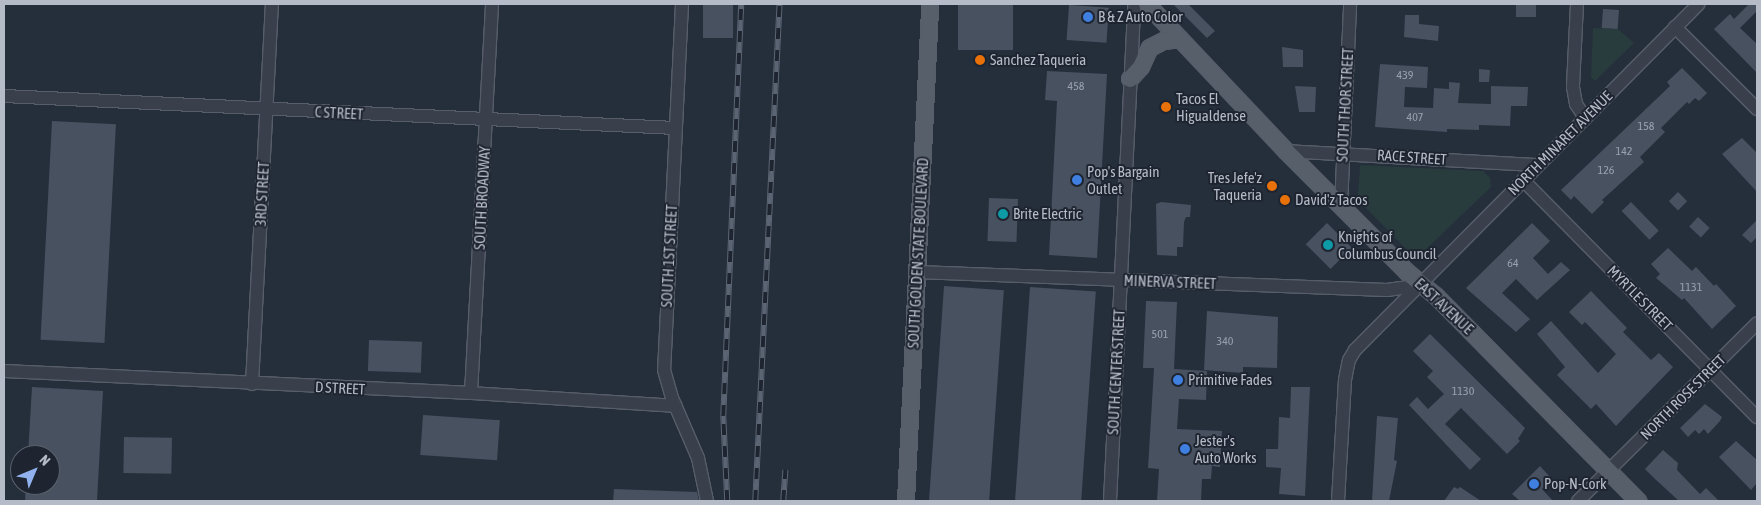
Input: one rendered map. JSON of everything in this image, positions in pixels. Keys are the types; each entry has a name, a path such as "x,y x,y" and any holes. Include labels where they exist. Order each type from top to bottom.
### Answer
{"main road":[{"name":"SOUTH GOLDEN STATE BOULEVARD","path":"906,501 930,4"},
{"name":"EAST AVENUE","path":"1147,4 1286,151 1421,283 1638,501"},
{"path":"1130,79 1141,67 1150,48 1164,41 1180,38"}],"street":[{"name":"3RD STREET","path":"252,384 272,4"},
{"name":"SOUTH BROADWAY","path":"471,393 492,4"},
{"name":"SOUTH 1ST STREET","path":"682,4 663,359 666,380 698,458 707,501"},
{"name":"SOUTH CENTER STREET","path":"1110,501 1134,4"},
{"name":"SOUTH THOR STREET","path":"1341,206 1350,4"},
{"path":"1577,4 1573,94 1585,118"},
{"name":"NORTH MINARET AVENUE","path":"1338,501 1344,380 1348,360 1360,344 1698,4"},
{"path":"1676,27 1757,109"},
{"name":"C STREET","path":"4,96 675,128"},
{"name":"RACE STREET","path":"1286,151 1343,152 1538,165"},
{"name":"MYRTLE STREET","path":"1523,180 1757,417"},
{"name":"MINERVA STREET","path":"917,272 1387,290 1406,289 1421,283"},
{"path":"1387,290 1398,306"},
{"name":"NORTH ROSE STREET","path":"1578,501 1757,323"},
{"name":"D STREET","path":"4,372 471,393 676,406"}],"shaded area":[{"path":"1593,28 1618,29 1634,43 1595,81 1591,77"},
{"path":"1360,165 1483,171 1490,178 1491,187 1416,259 1363,205 1358,195"}],"building":[{"path":"703,4 733,4 733,38 703,38"},
{"path":"958,4 1013,4 1013,50 958,50"},
{"path":"1173,4 1188,4 1215,31 1207,38"},
{"path":"1516,4 1536,4 1536,17 1516,17"},
{"path":"1749,4 1757,4 1757,11 1740,28 1757,44 1757,73 1714,29 1730,14 1734,19"},
{"path":"1069,5 1109,8 1106,43 1067,40"},
{"path":"1603,9 1619,10 1618,29 1602,28"},
{"path":"1405,15 1419,15 1419,24 1439,26 1438,41 1404,37"},
{"path":"1282,47 1303,50 1303,67 1283,67"},
{"path":"1380,64 1428,67 1427,88 1405,87 1404,107 1433,108 1434,88 1449,89 1449,82 1460,83 1458,103 1491,104 1491,86 1528,87 1527,106 1511,106 1510,126 1479,125 1479,130 1447,129 1447,132 1375,127"},
{"path":"1682,68 1707,93 1699,101 1695,98 1689,104 1687,102 1661,128 1665,132 1640,157 1644,162 1602,200 1604,202 1592,214 1574,196 1571,200 1561,190 1670,86 1667,82"},
{"path":"1479,69 1490,70 1489,82 1479,82"},
{"name":"Pop's Bargain Outlet","path":"1047,71 1107,74 1097,258 1049,255 1057,101 1045,100"},
{"path":"1295,86 1316,87 1315,112 1299,112"},
{"path":"52,121 116,124 104,343 41,340"},
{"path":"1742,138 1757,153 1757,192 1722,154"},
{"path":"1678,192 1687,201 1678,210 1669,201"},
{"name":"Brite Electric","path":"989,198 1018,199 1016,242 987,241"},
{"path":"1161,202 1191,205 1190,217 1186,217 1184,222 1183,247 1177,247 1177,256 1157,255 1156,204"},
{"path":"1631,202 1659,231 1649,240 1622,211"},
{"path":"1698,217 1710,228 1701,237 1689,227"},
{"path":"1757,220 1757,237 1751,243 1742,235"},
{"name":"Knights of Columbus Council","path":"1327,223 1352,248 1331,269 1306,244"},
{"path":"1532,223 1550,241 1533,258 1548,274 1561,262 1570,270 1537,300 1516,279 1502,293 1530,319 1516,332 1466,288"},
{"path":"1668,248 1692,271 1696,267 1714,286 1716,284 1736,306 1712,329 1684,298 1682,300 1656,278 1660,274 1651,264"},
{"path":"944,286 1004,290 989,501 929,500"},
{"path":"1030,287 1096,292 1081,501 1015,500"},
{"path":"1591,291 1627,328 1623,332 1651,360 1659,353 1673,367 1616,426 1596,404 1591,409 1557,375 1565,367 1537,334 1551,321 1598,373 1616,354 1585,322 1582,325 1569,312"},
{"path":"1146,301 1177,302 1174,369 1207,371 1206,400 1179,399 1177,429 1222,431 1220,467 1212,466 1211,479 1202,479 1201,501 1157,501 1159,469 1148,468 1154,368 1143,368"},
{"path":"1207,311 1278,317 1277,368 1243,367 1243,373 1204,370"},
{"path":"1430,334 1525,428 1518,439 1520,441 1507,454 1461,408 1445,424 1481,459 1470,470 1409,405 1417,397 1428,409 1444,394 1427,377 1433,371 1413,351"},
{"path":"369,340 422,342 421,373 368,371"},
{"path":"32,387 103,391 97,501 25,501 25,495 60,495 60,445 29,445"},
{"path":"1291,387 1310,387 1305,496 1279,494 1281,468 1266,467 1266,449 1278,449 1279,417 1290,418"},
{"path":"1705,404 1722,417 1720,421 1708,434 1704,429 1699,434 1695,430 1688,437 1680,428"},
{"path":"423,415 500,420 497,460 420,455"},
{"path":"1377,416 1398,418 1394,460 1397,461 1389,501 1372,501"},
{"path":"124,437 172,438 171,474 123,473"},
{"path":"1736,441 1757,460 1757,483 1751,490 1719,457"},
{"path":"1663,450 1678,463 1677,470 1700,494 1706,488 1719,501 1679,501 1645,469"},
{"name":"Pop-N-Cork","path":"1540,466 1552,479 1542,489 1553,501 1520,501 1512,494"},
{"path":"1454,487 1458,489 1460,487 1481,501 1444,501"},
{"path":"614,489 697,492 699,501 613,501"}],"railway":[{"path":"727,501 723,416 741,4"},
{"path":"755,501 779,4"},
{"path":"783,501 785,470"}],"place":[{"name":"B & Z Auto Color","path":"1088,17"},
{"name":"Sanchez Taqueria","path":"980,60"},
{"name":"Tacos El Higualdense","path":"1166,107"},
{"name":"Pop's Bargain Outlet","path":"1077,180"},
{"name":"Tres Jefe'z Taqueria","path":"1272,186"},
{"name":"David'z Tacos","path":"1285,200"},
{"name":"Brite Electric","path":"1003,214"},
{"name":"Knights of Columbus Council","path":"1328,245"},
{"name":"Primitive Fades","path":"1178,380"},
{"name":"Jester's Auto Works","path":"1185,449"},
{"name":"Pop-N-Cork","path":"1534,484"}]}
